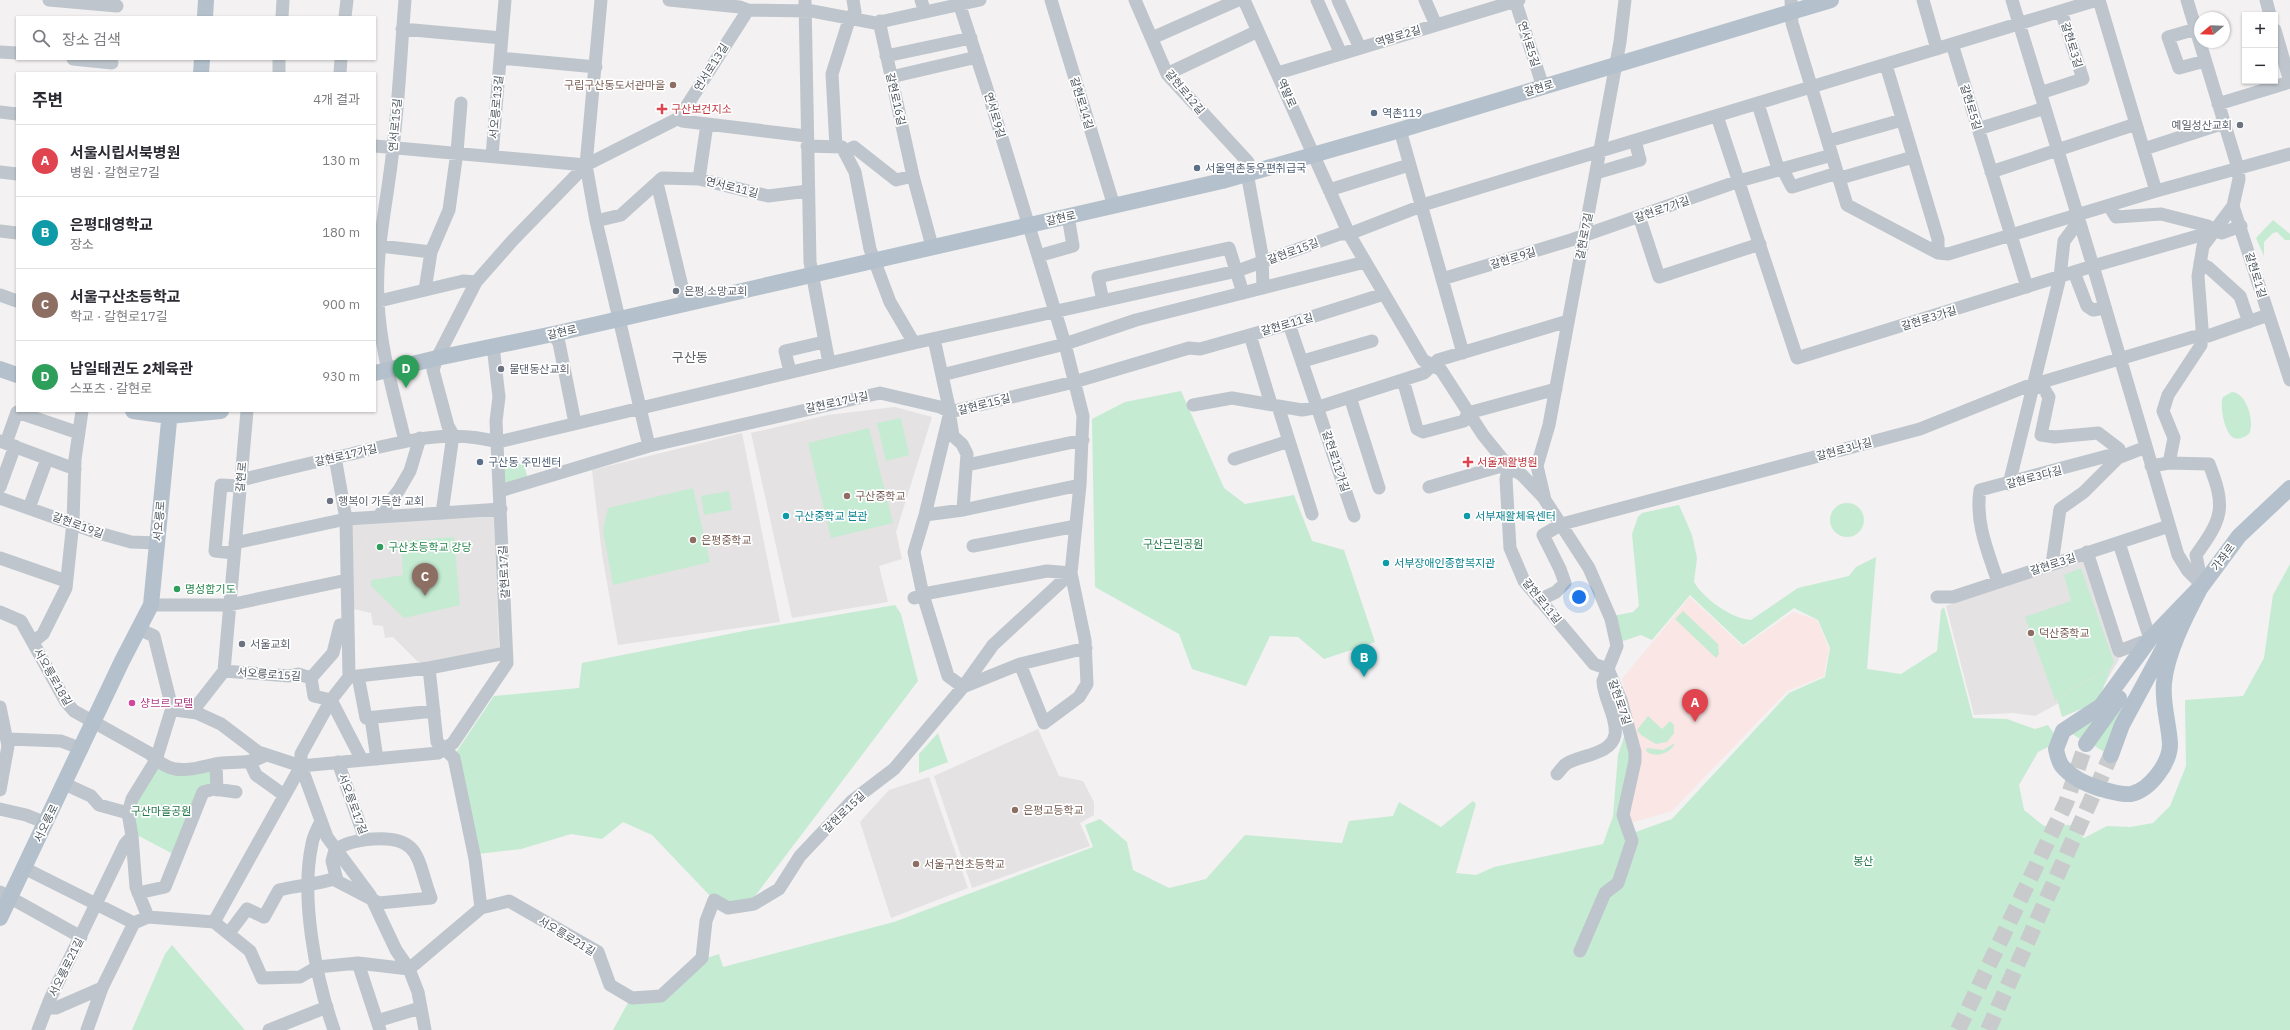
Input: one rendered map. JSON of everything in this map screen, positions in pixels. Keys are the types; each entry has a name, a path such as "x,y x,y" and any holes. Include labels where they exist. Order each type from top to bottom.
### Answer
{"main road":[{"path":"205,16 206,0"},
{"name":"갈현로","path":"382,371 553,334 875,259 1029,226 1222,181 1543,87 1791,6 1831,0"},
{"path":"201,72 202,60"},
{"path":"0,368 16,375"},
{"path":"145,412 170,414 204,412"},
{"name":"서오릉로","path":"0,918 5,895 24,868 151,605 170,414"},
{"name":"가좌로","path":"2111,755 2122,725 2169,637 2202,585 2239,536 2289,489"},
{"path":"2202,585 2178,632 2164,683 2170,746 2163,766 2154,779 2144,789 2130,794 2121,794 2090,786 2062,766 2056,749 2063,731 2101,706 2150,639 2202,585"},
{"name":"가좌로","path":"2086,744 2142,666 2169,637"}],"street":[{"path":"49,0 117,8"},
{"path":"282,16 283,0"},
{"path":"345,16 347,0"},
{"name":"연서로15길","path":"382,371 376,302 377,260 380,246 379,220 393,148 405,0"},
{"name":"서오릉로13길","path":"492,156 505,0"},
{"path":"500,491 649,446 596,221 586,165 601,0"},
{"path":"669,0 740,7 748,10 805,6 812,11 875,22 923,6 980,0"},
{"path":"853,0 855,12 850,17 832,74 841,150 855,172 870,249 890,302 914,343"},
{"name":"갈현로14길","path":"1051,0 1114,206"},
{"name":"갈현로12길","path":"1135,0 1167,74 1248,162 1247,173"},
{"path":"1152,38 1238,0"},
{"name":"역말로","path":"1244,0 1278,73 1313,155"},
{"path":"1317,0 1341,54"},
{"name":"역말로2길","path":"1338,0 1360,48"},
{"name":"역말로2길","path":"1425,0 1436,25"},
{"name":"역말로2길","path":"1278,73 1517,0"},
{"name":"연서로5길","path":"1517,0 1543,87"},
{"name":"갈현로7길","path":"1580,951 1605,892 1618,884 1632,841 1623,815 1635,762 1635,752 1621,700 1608,669 1618,646 1611,619 1589,568 1562,524 1545,500 1537,466 1549,424 1556,389 1616,64 1625,0"},
{"path":"1923,0 1937,49"},
{"path":"2012,0 2106,308 2178,554 2188,572 2202,585"},
{"path":"2061,11 2095,0 2144,149 2156,191"},
{"path":"2187,0 2194,23"},
{"path":"2266,0 2269,12"},
{"name":"연서로9길","path":"959,2 1029,226"},
{"path":"805,6 806,141 811,274 829,363"},
{"path":"1791,6 1792,23 1848,205 1938,253 1948,254 2078,216 2156,191 2290,154"},
{"name":"연서로13길","path":"679,118 748,10"},
{"name":"갈현로3길","path":"1952,44 2061,11 2082,80 2040,93"},
{"name":"갈현로16길","path":"880,21 886,56 913,176 932,246"},
{"path":"402,29 502,38"},
{"path":"2194,30 2168,37 2178,68 2205,61"},
{"path":"1167,74 1258,31"},
{"path":"886,56 971,38"},
{"path":"2218,104 2290,82 2278,40"},
{"path":"1349,234 1421,206 1812,88 1952,44"},
{"name":"갈현로5길","path":"1952,44 2027,287"},
{"path":"2169,463 2174,438 2163,411 2168,395 2183,370 2201,345 2202,336 2198,276 2203,246 2233,206 2239,179 2238,168 2201,48"},
{"path":"0,52 16,54"},
{"path":"891,77 977,57"},
{"path":"500,58 596,67"},
{"path":"80,60 112,65"},
{"path":"278,72 279,60"},
{"path":"340,72 341,60"},
{"path":"1886,65 1938,239 1938,253"},
{"path":"425,290 431,252 450,210 461,103"},
{"path":"1758,104 1777,165 1783,170 1792,187 1834,174 1844,177 1913,157"},
{"path":"1978,129 2045,108"},
{"path":"0,112 16,114"},
{"path":"1639,216 1659,277 1760,244 1717,116"},
{"path":"442,513 453,434 448,426 433,370 437,358 476,282 522,229 586,165 679,118 682,122 707,124 806,141 841,150 854,147 896,180 913,176"},
{"path":"1828,141 1902,120"},
{"path":"699,179 707,124"},
{"path":"1991,172 2054,153 2058,150 2136,124"},
{"path":"2144,149 2224,124"},
{"path":"1400,130 1463,353"},
{"path":"1596,173 1640,160 1635,141"},
{"path":"376,146 457,152 586,165"},
{"path":"1313,155 1349,234 1423,360 1441,370 1468,414 1509,467 1522,475 1545,500"},
{"path":"1783,170 1832,155"},
{"path":"1329,190 1409,165"},
{"name":"갈현로7가길","path":"1584,235 1739,181 1783,170"},
{"path":"0,172 16,174"},
{"path":"1247,173 1262,255 1260,263 1262,288"},
{"name":"연서로11길","path":"657,182 662,178 699,179 768,196 808,191"},
{"path":"596,221 621,215 657,182 686,303"},
{"path":"2109,206 2116,217 2161,214 2208,226 2215,231 2222,233 2241,226"},
{"name":"갈현로1길","path":"2233,206 2241,226 2268,315 2290,380"},
{"path":"1038,256 1073,246 1068,216"},
{"path":"2009,484 2060,277 2064,242 2076,225 2078,216"},
{"path":"1020,664 1044,723 1079,697 1087,684 1086,648 1071,573 1080,486 1083,416 1065,344 1029,226"},
{"path":"0,231 16,233"},
{"path":"2093,266 2215,231"},
{"name":"갈현로15길","path":"1055,312 1236,271 1340,234 1349,234"},
{"name":"갈현로9길","path":"1442,278 1584,235"},
{"name":"갈현로3가길","path":"1760,244 1797,358 2093,266"},
{"path":"380,246 431,252"},
{"path":"1103,301 1098,277 1229,248 1243,293"},
{"path":"942,375 1065,344 1136,320 1365,262"},
{"path":"2200,263 2209,268 2240,296 2249,322"},
{"path":"2074,272 2087,306 2093,310 2106,308"},
{"path":"376,302 463,281 476,282"},
{"name":"갈현로11길","path":"1188,348 1200,349 1290,324 1384,294"},
{"path":"0,296 16,301"},
{"path":"498,442 639,407 1055,312"},
{"path":"2121,360 2268,315"},
{"path":"1193,405 1232,398 1302,410 1350,397 1424,373 1438,360 1568,321"},
{"name":"갈현로11가길","path":"1290,324 1354,516"},
{"path":"553,334 559,343 575,423"},
{"path":"1250,335 1274,405 1289,440 1312,514"},
{"path":"934,339 954,436 962,444 967,454 963,510"},
{"path":"1303,361 1372,341"},
{"path":"790,372 785,351 824,342"},
{"name":"갈현로17길","path":"444,748 454,743 507,663 496,421 499,397 493,346"},
{"name":"갈현로15길","path":"962,687 948,676 919,597 914,552 925,515 950,412 1074,382 1188,348"},
{"name":"갈현로3나길","path":"1539,600 1556,592 1565,583 1544,535 1562,524 1920,428 2033,386 2121,360"},
{"path":"382,371 405,441"},
{"path":"1403,380 1417,429 1423,432 1464,420 1468,414 1556,389"},
{"path":"2033,386 2044,389 2049,397 2041,434 2055,437 2098,433 2120,449 2118,458"},
{"name":"갈현로17나길","path":"649,446 880,393 940,407 950,412"},
{"path":"1350,397 1379,488"},
{"path":"0,487 7,444 17,412 79,433"},
{"path":"73,522 75,469 82,412"},
{"name":"갈현로","path":"234,548 247,412"},
{"name":"갈현로17가길","path":"240,483 335,457 420,438 453,434 483,438 498,442"},
{"path":"378,517 399,490 410,471 420,438"},
{"path":"967,465 1082,440"},
{"path":"1234,458 1289,440"},
{"path":"7,444 75,469"},
{"name":"갈현로3다길","path":"2052,564 2060,509 2084,492 2118,458 2146,447"},
{"name":"갈현로3다길","path":"1998,582 1979,522 1978,505 1980,490 2009,484 2107,456 2118,458"},
{"path":"335,457 346,519 348,624 354,677 366,718 434,711"},
{"path":"29,508 47,459"},
{"path":"2151,466 2169,463 2209,464 2219,491 2218,516 2214,530 2196,555 2202,585"},
{"path":"1429,487 1498,467 1509,467"},
{"name":"갈현로11길","path":"1509,467 1506,479 1510,548 1524,581 1594,664 1608,669"},
{"path":"240,483 221,485 215,551 234,548 346,519 501,509"},
{"path":"925,515 963,510 1080,486"},
{"name":"갈현로19길","path":"0,498 73,522 94,532 131,542 158,543"},
{"name":"서오릉로18길","path":"33,642 43,634 66,588 73,522"},
{"path":"973,546 1076,526"},
{"name":"갈현로3길","path":"1937,596 1953,597 2169,526"},
{"path":"2087,552 2119,651 2150,639 2120,543"},
{"name":"서오릉로15길","path":"234,548 224,671 289,676 298,674 311,678 332,653 340,626 348,624"},
{"path":"0,558 66,581"},
{"path":"919,597 1047,570 1071,573"},
{"name":"갈현로15길","path":"714,900 728,908 754,904 779,890 800,856 852,801 894,769 962,687 993,645 1071,573"},
{"path":"151,605 229,605 347,580"},
{"name":"서오릉로18길","path":"0,612 21,620 66,702 74,711 94,724"},
{"path":"139,629 154,636 172,708 156,760 132,799 128,813 132,836 136,887 148,917"},
{"path":"962,687 1020,664 1086,648"},
{"path":"425,1030 418,992 409,969 396,950 372,898 335,850 320,821 301,766 301,754 331,700 354,677 429,668 506,653"},
{"path":"429,668 438,742 454,758 475,859 481,908"},
{"path":"1557,774 1566,764 1608,747 1615,735 1612,713 1603,687 1608,669"},
{"path":"192,712 224,671"},
{"path":"311,678 314,696 331,700 362,760"},
{"path":"0,707 8,739 0,790"},
{"name":"서오릉로17길","path":"172,708 175,710 192,712 221,724 258,752 301,766 438,753 444,748"},
{"path":"371,718 377,758"},
{"path":"94,724 149,753 156,760 174,769 196,769 216,764 250,762 266,755"},
{"path":"8,739 61,741 82,749"},
{"path":"250,762 256,775 284,795"},
{"name":"서오릉로17길","path":"338,762 365,839 389,838 409,844 418,856 431,898 379,903 372,898"},
{"path":"216,764 217,790"},
{"path":"214,922 301,766"},
{"path":"65,784 91,796 99,805 128,813"},
{"path":"138,893 165,886 203,792 217,790 236,792"},
{"path":"0,809 26,815 46,823"},
{"path":"320,821 312,844 308,885 317,967 334,1030"},
{"name":"서오릉로21길","path":"38,1030 48,1008 50,999 125,844 132,836"},
{"path":"335,850 365,839"},
{"path":"335,850 332,861 337,880"},
{"path":"24,868 134,923"},
{"path":"229,933 247,909 264,917 279,890 304,884 312,886 333,879 372,898"},
{"path":"5,895 81,937"},
{"name":"서오릉로21길","path":"409,969 481,908 510,901 598,952 610,985 632,998 661,996 702,958 706,921 714,900"},
{"path":"87,1030 102,988 134,923 148,917 214,922 250,951 262,978 300,977 317,967 358,963 409,969"},
{"path":"358,963 378,1026 420,1008"},
{"path":"48,1008 56,1008 102,988"},
{"path":"272,1029 327,1007"}],"shaded area":[{"path":"895,407 932,417 896,532 902,559 879,566 888,602 792,618 751,433 828,415"},
{"path":"742,433 780,622 618,645 602,554 592,470"},
{"path":"494,516 499,648 423,663 417,661 393,637 385,638 383,626 373,625 371,613 354,609 349,523"},
{"name":"덕산중학교","path":"2084,559 2119,659 2099,694 2059,703 2035,716 2013,713 1974,715 1946,606"},
{"path":"1690,597 1743,647 1793,612 1817,620 1829,649 1824,676 1787,691 1672,811 1634,822 1626,817 1640,753 1622,679"},
{"path":"1038,729 1059,776 1083,781 1094,802 1094,815 1080,823 1090,846 972,888 934,776"},
{"name":"서울구현초등학교","path":"929,777 968,888 891,918 860,822 889,790"}],"green space":[{"path":"2273,220 2290,234 2290,240 2285,240 2277,232 2273,233 2264,242 2264,256 2256,238"},
{"name":"구산근린공원","path":"1181,391 1224,488 1245,504 1294,495 1312,541 1344,550 1375,642 1324,659 1298,637 1270,636 1246,686 1192,669 1179,634 1095,587 1092,419 1125,402"},
{"path":"2232,392 2242,397 2246,403 2251,423 2249,434 2236,439 2231,436 2228,431 2222,413 2223,397"},
{"path":"901,418 909,455 886,461 877,423"},
{"path":"869,428 893,523 831,538 808,443"},
{"path":"523,460 528,480 502,488 501,466"},
{"path":"693,488 710,562 613,585 603,530 608,508"},
{"path":"729,491 732,510 704,515 701,496"},
{"path":"1847,503 1859,508 1864,520 1859,532 1847,537 1835,532 1830,520 1835,508"},
{"name":"봉산","path":"1679,505 1692,535 1697,558 1694,582 1704,595 1719,607 1744,619 1751,620 1798,588 1849,576 1856,567 1876,557 1867,669 1901,674 1937,651 1941,610 1944,607 1973,718 2007,719 2035,729 2048,725 2055,735 2054,744 2038,752 2019,785 2024,810 2044,826 2070,825 2084,838 2107,826 2130,827 2153,823 2170,806 2186,766 2185,700 2243,696 2264,658 2273,595 2290,564 2290,1030 613,1030 629,1001 664,998 707,958 719,954 723,967 894,922 1093,847 1085,825 1100,819 1127,842 1133,870 1169,888 1206,879 1245,835 1342,843 1349,821 1393,816 1399,802 1441,827 1473,801 1476,804 1456,873 1476,875 1494,867 1603,844 1613,816 1618,755 1625,734 1632,763 1620,817 1633,833 1672,819 1789,693 1825,677 1830,648 1818,620 1794,608 1743,645 1690,595 1652,640 1641,635 1620,642 1613,616 1633,612 1639,606 1632,534 1638,517 1642,513"},
{"path":"454,537 460,605 404,618 371,586 371,580 403,575 401,541"},
{"path":"2081,568 2114,662 2112,666 2056,699 2056,702 2025,617 2071,601 2064,575"},
{"path":"895,605 901,614 918,681 752,900 729,903 714,900 652,835 623,822 602,839 571,834 521,849 477,854 455,754 494,696 579,688 582,663 749,630"},
{"path":"1683,611 1718,644 1719,654 1716,658 1675,619"},
{"path":"2111,667 2098,702 2062,717 2057,699"},
{"path":"2137,684 2106,753 2093,745"},
{"path":"2107,706 2083,741 2071,733"},
{"path":"1648,716 1662,729 1670,721 1674,725 1674,733 1667,742 1656,744 1641,735 1637,730"},
{"path":"938,733 948,762 919,773 919,754"},
{"path":"1675,743 1670,750 1662,754 1654,755 1646,751 1647,748 1663,750"},
{"name":"구산마을공원","path":"158,762 213,768 211,787 175,855 135,834 133,801"},
{"path":"172,945 245,1030 132,1030 165,954"}],"tunnel":[{"path":"1958,1030 2066,803 2086,744"},
{"path":"1988,1030 2111,755"}],"place":[{"name":"구립구산동도서관마을","path":"673,85"},
{"name":"구산보건지소","path":"662,109"},
{"name":"역촌119","path":"1374,113"},
{"name":"예일성산교회","path":"2240,125"},
{"name":"서울역촌동우편취급국","path":"1197,168"},
{"name":"은평 소망교회","path":"676,291"},
{"name":"물댄동산교회","path":"501,369"},
{"name":"남일태권도 2체육관","path":"406,388"},
{"name":"구산동 주민센터","path":"480,462"},
{"name":"서울재활병원","path":"1468,462"},
{"name":"구산중학교","path":"847,496"},
{"name":"행복이 가득한 교회","path":"330,501"},
{"name":"구산중학교 본관","path":"786,516"},
{"name":"서부재활체육센터","path":"1467,516"},
{"name":"은평중학교","path":"693,540"},
{"name":"구산초등학교 강당","path":"380,547"},
{"name":"서부장애인종합복지관","path":"1386,563"},
{"name":"명성합기도","path":"177,589"},
{"name":"서울구산초등학교","path":"425,596"},
{"name":"덕산중학교","path":"2031,633"},
{"name":"서울교회","path":"242,644"},
{"name":"은평대영학교","path":"1364,677"},
{"name":"샹브르 모텔","path":"132,703"},
{"name":"서울시립서북병원","path":"1695,722"},
{"name":"은평고등학교","path":"1015,810"},
{"name":"서울구현초등학교","path":"916,864"}],"district":[{"name":"구산동","path":"690,357"}]}
